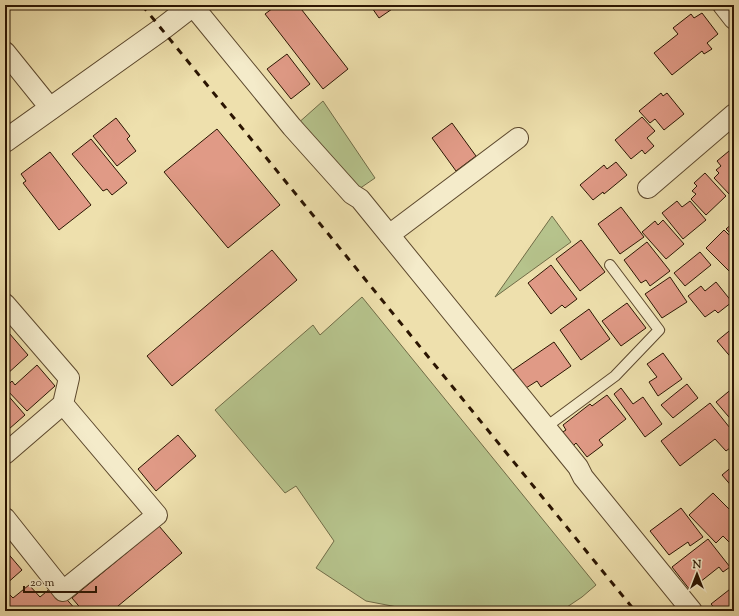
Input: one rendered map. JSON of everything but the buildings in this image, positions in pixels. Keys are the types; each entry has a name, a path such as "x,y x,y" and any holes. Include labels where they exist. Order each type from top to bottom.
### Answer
{"street":[{"path":"5,141 162,29 193,5 292,127 352,194 360,199 578,466 583,477 692,611"},
{"path":"722,5 734,19"},
{"path":"5,52 51,109"},
{"path":"648,188 734,114"},
{"path":"389,235 518,138"},
{"path":"5,304 69,378 63,404 5,454"},
{"path":"5,518 63,592 157,515 63,404"}],"lane":[{"path":"546,427 615,376 658,330 610,265"}],"green space":[{"path":"323,101 375,178 359,189 296,125"},
{"path":"552,216 571,242 495,297"},
{"path":"362,297 596,585 582,597 561,611 418,611 366,601 316,568 334,541 296,486 285,493 215,410 313,325 320,335"}],"railway":[{"path":"142,5 635,611"}]}
